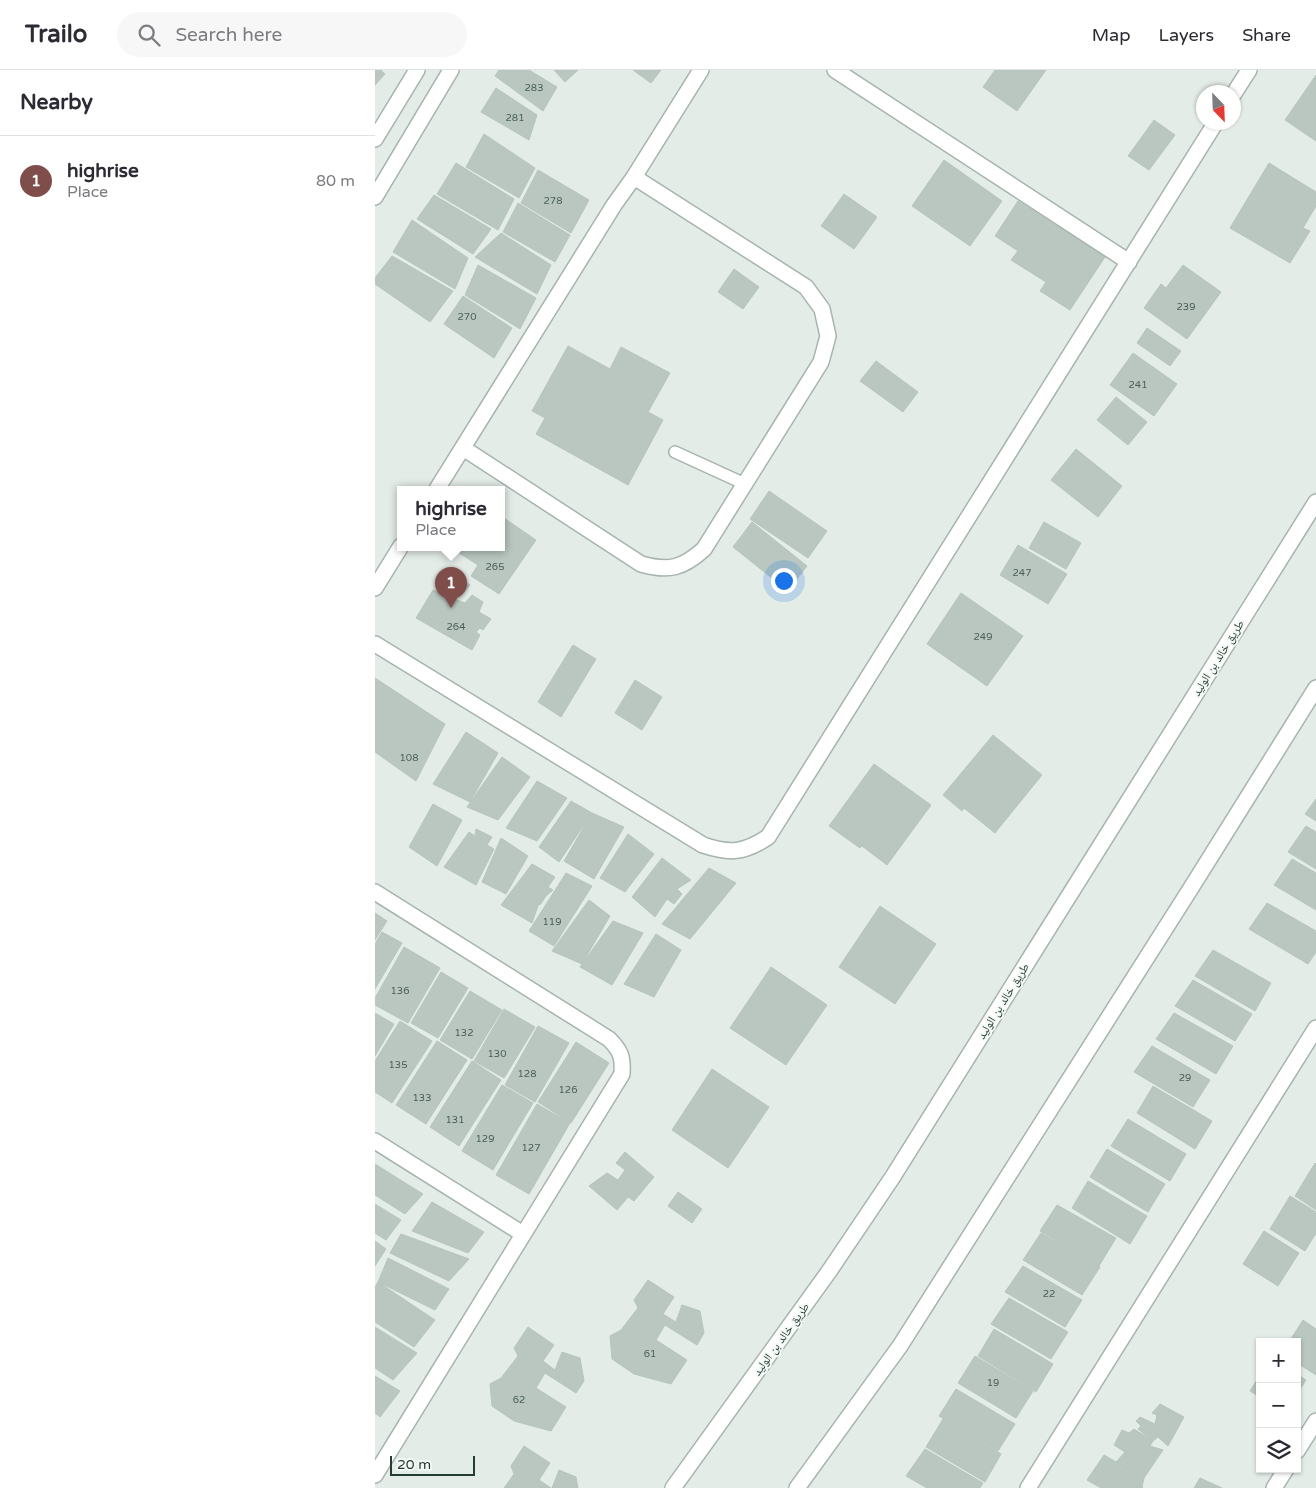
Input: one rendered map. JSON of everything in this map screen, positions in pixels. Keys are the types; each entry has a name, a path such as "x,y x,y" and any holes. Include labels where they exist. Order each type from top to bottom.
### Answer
{"street":[{"path":"375,138 417,70"},
{"path":"375,197 451,70"},
{"path":"439,486 613,205 634,177 701,70"},
{"path":"835,70 1129,262"},
{"path":"1239,85 1249,70"},
{"path":"375,644 703,844 719,850 736,851 753,847 768,837 1211,130"},
{"path":"463,448 641,564 658,569 675,568 691,561 704,549 821,362 827,336 823,309 806,288 634,177"},
{"name":"طريق خالد بن الوليد","path":"673,1488 830,1270 892,1178 1316,502"},
{"path":"375,588 398,551"},
{"path":"797,1488 900,1346 1316,688"},
{"path":"375,892 609,1039 618,1049 623,1061 622,1074 375,1474"},
{"path":"1029,1488 1316,1028"},
{"path":"375,1141 523,1234"},
{"path":"1301,1445 1316,1421"},
{"path":"1275,1488 1284,1473"}],"lane":[{"path":"675,452 745,484"}],"building":[{"path":"375,70 381,70 385,74 375,85"},
{"path":"499,70 529,70 557,87 543,111 495,76"},
{"path":"554,70 578,70 565,82"},
{"path":"633,70 661,70 651,83"},
{"path":"995,70 1046,70 1017,111 983,87"},
{"path":"1316,75 1316,141 1285,120"},
{"path":"496,88 537,115 529,140 481,112"},
{"path":"1154,120 1175,135 1149,170 1128,156"},
{"path":"484,134 535,168 519,198 466,167"},
{"path":"944,160 1002,201 970,246 912,206"},
{"path":"456,163 514,199 498,230 437,194"},
{"path":"1269,163 1316,192 1316,206 1303,228 1310,231 1290,263 1230,228"},
{"path":"538,170 589,200 571,233 521,203"},
{"path":"844,194 877,217 854,249 821,226"},
{"path":"434,195 491,229 473,254 417,219"},
{"path":"1018,201 1105,257 1070,310 1040,291 1046,282 1011,260 1018,251 995,236"},
{"path":"518,203 570,235 555,262 503,232"},
{"path":"412,220 468,258 455,289 393,252"},
{"path":"501,233 551,265 537,294 475,257"},
{"path":"392,256 453,291 430,322 375,284 375,278"},
{"path":"478,265 536,298 520,329 465,295"},
{"path":"1183,265 1221,292 1187,339 1144,308 1161,284 1166,288"},
{"path":"734,269 759,287 743,309 718,292"},
{"path":"463,296 512,328 494,358 444,324"},
{"path":"1147,328 1181,351 1170,366 1137,343"},
{"path":"568,346 610,369 621,347 670,373 648,412 663,420 628,485 536,434 545,418 532,411"},
{"path":"1133,353 1177,384 1154,416 1110,385"},
{"path":"876,361 918,392 903,412 860,381"},
{"path":"1116,397 1147,422 1128,445 1097,420"},
{"path":"1076,449 1122,486 1098,517 1051,480"},
{"path":"769,491 827,531 808,558 750,519"},
{"path":"505,519 536,540 499,594 471,576 478,565 456,551 505,551"},
{"path":"752,522 807,566 788,591 733,547"},
{"path":"1044,522 1081,543 1066,569 1029,548"},
{"path":"1018,545 1067,574 1048,604 1000,575"},
{"path":"446,569 470,585 461,595 453,593 452,598 465,603 472,595 483,602 479,612 491,619 483,630 480,628 476,632 480,635 472,650 416,618 433,590 447,597 449,594 436,586"},
{"path":"961,593 1023,636 987,686 927,644"},
{"path":"573,645 596,659 561,717 538,702"},
{"path":"375,678 445,724 416,781 375,752"},
{"path":"635,680 662,697 642,730 615,713"},
{"path":"466,732 498,753 470,802 433,784"},
{"path":"993,735 1042,775 995,833 964,808 962,811 943,795"},
{"path":"502,757 530,777 498,820 467,807"},
{"path":"874,764 931,805 887,865 862,846 860,848 829,826"},
{"path":"537,781 567,798 537,841 506,828"},
{"path":"1316,799 1316,821 1305,814"},
{"path":"571,801 592,813 559,862 539,847"},
{"path":"433,804 462,820 437,866 409,847"},
{"path":"592,813 624,827 594,879 564,861"},
{"path":"1306,826 1316,832 1316,869 1288,852"},
{"path":"476,829 492,837 487,845 494,849 476,885 444,867 469,832 475,836"},
{"path":"628,834 654,854 625,892 600,878"},
{"path":"501,838 528,856 506,894 482,882"},
{"path":"662,858 691,880 677,889 682,894 674,904 667,899 655,917 632,897"},
{"path":"1292,859 1316,873 1316,910 1274,885"},
{"path":"532,864 555,877 548,887 553,890 540,905 539,903 532,923 501,905"},
{"path":"709,868 736,883 690,939 662,924"},
{"path":"566,873 592,886 554,946 529,931"},
{"path":"589,900 610,916 582,964 552,951"},
{"path":"1267,903 1316,931 1316,952 1308,964 1249,929"},
{"path":"880,906 936,944 895,1004 839,967"},
{"path":"375,913 387,921 375,940"},
{"path":"613,921 643,933 612,985 580,967"},
{"path":"382,932 402,943 375,989 375,944"},
{"path":"656,934 681,950 654,997 624,984"},
{"path":"404,947 440,968 408,1023 375,1005 375,998"},
{"path":"1213,950 1271,983 1255,1011 1195,976"},
{"path":"771,967 827,1005 786,1065 730,1028"},
{"path":"441,972 468,988 438,1038 411,1023"},
{"path":"1193,980 1252,1014 1235,1041 1175,1006"},
{"path":"470,991 502,1010 472,1059 440,1040"},
{"path":"504,1009 535,1027 504,1078 474,1061"},
{"path":"375,1013 394,1024 375,1056"},
{"path":"1174,1013 1233,1046 1216,1074 1156,1039"},
{"path":"400,1021 432,1041 392,1103 375,1092 375,1061"},
{"path":"538,1026 569,1043 535,1102 505,1085"},
{"path":"437,1041 467,1060 426,1124 396,1105"},
{"path":"576,1042 609,1063 571,1123 538,1102"},
{"path":"1152,1046 1210,1080 1193,1107 1134,1072"},
{"path":"472,1061 501,1080 459,1146 430,1127"},
{"path":"712,1069 769,1107 728,1168 672,1130"},
{"path":"502,1085 533,1103 493,1170 462,1151"},
{"path":"1153,1086 1212,1121 1195,1149 1137,1113"},
{"path":"537,1104 570,1123 529,1194 496,1175"},
{"path":"1128,1119 1186,1154 1170,1181 1111,1146"},
{"path":"1107,1149 1165,1184 1148,1212 1090,1177"},
{"path":"625,1152 654,1177 634,1201 628,1197 617,1210 589,1186 607,1173 618,1180 625,1170 616,1163"},
{"path":"375,1164 423,1194 405,1214 375,1195"},
{"path":"1316,1164 1316,1210 1295,1196"},
{"path":"1088,1181 1147,1216 1130,1244 1072,1208"},
{"path":"678,1192 702,1209 692,1223 668,1206"},
{"path":"1290,1196 1316,1212 1316,1233 1305,1251 1270,1229"},
{"path":"432,1202 484,1232 468,1253 412,1231"},
{"path":"375,1204 401,1220 386,1240 375,1233"},
{"path":"1057,1205 1116,1238 1099,1266 1040,1231"},
{"path":"1264,1231 1299,1253 1278,1286 1243,1264"},
{"path":"1041,1233 1100,1267 1082,1295 1023,1260"},
{"path":"401,1234 469,1259 449,1281 390,1253"},
{"path":"375,1241 386,1249 375,1266"},
{"path":"388,1258 449,1289 435,1310 378,1282"},
{"path":"1023,1266 1082,1300 1065,1327 1005,1292"},
{"path":"648,1280 674,1297 663,1314 676,1322 682,1305 700,1311 704,1333 697,1345 665,1325 656,1340 687,1360 671,1384 634,1374 612,1359 610,1336 621,1330 638,1308 634,1300"},
{"path":"378,1282 435,1320 414,1347 375,1322 375,1287"},
{"path":"1009,1298 1068,1332 1051,1359 991,1324"},
{"path":"1303,1320 1316,1329 1316,1375 1301,1366 1301,1338 1292,1338"},
{"path":"375,1327 417,1353 393,1380 375,1368"},
{"path":"528,1327 554,1345 543,1361 555,1370 562,1352 580,1358 584,1381 576,1393 545,1373 536,1388 566,1407 551,1431 514,1421 492,1406 490,1384 501,1378 518,1356 514,1348"},
{"path":"994,1329 1053,1364 1036,1392 978,1356"},
{"path":"975,1356 1033,1391 1016,1418 958,1383"},
{"path":"375,1376 400,1391 380,1417 375,1413"},
{"path":"1301,1377 1306,1380 1301,1388"},
{"path":"1256,1381 1256,1395 1250,1391"},
{"path":"956,1389 1015,1424 998,1451 939,1416"},
{"path":"1160,1404 1184,1417 1168,1446 1158,1437 1153,1441 1138,1429 1141,1426 1136,1421 1140,1417 1155,1424 1157,1415 1152,1413"},
{"path":"943,1419 1001,1454 985,1482 926,1447"},
{"path":"1134,1429 1153,1441 1150,1446 1163,1450 1144,1478 1116,1462 1125,1452 1114,1445 1122,1430 1129,1433"},
{"path":"524,1446 550,1463 539,1480 551,1488 504,1488 514,1474 511,1466"},
{"path":"925,1449 983,1483 980,1488 927,1488 906,1476"},
{"path":"1104,1455 1144,1478 1143,1488 1101,1488 1087,1480"},
{"path":"559,1470 576,1477 578,1488 552,1488"},
{"path":"1200,1478 1222,1488 1194,1488"}],"place":[{"name":"highrise","path":"451,608"}]}
